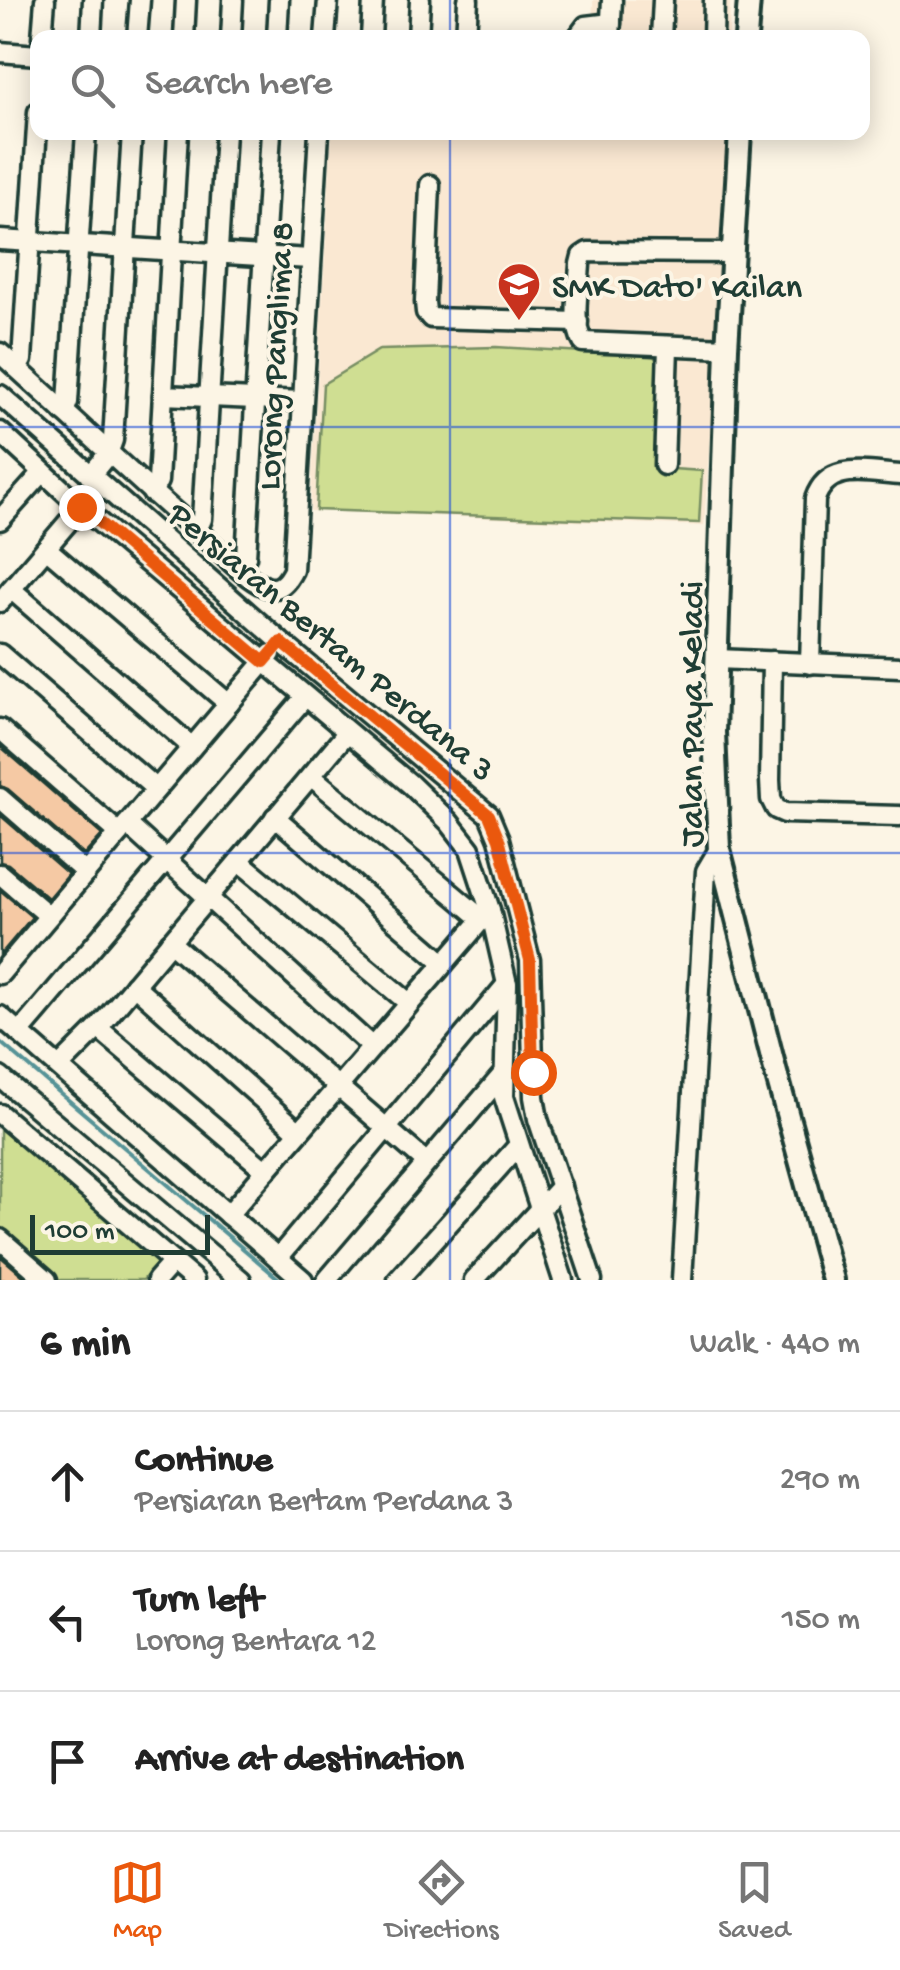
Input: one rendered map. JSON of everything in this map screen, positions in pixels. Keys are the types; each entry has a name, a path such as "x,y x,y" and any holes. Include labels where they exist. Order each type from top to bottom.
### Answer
{"main road":[{"path":"746,30 748,0"},
{"name":"Jalan Paya Keladi","path":"739,140 727,348 714,732 719,848 833,1280"}],"street":[{"path":"43,30 45,0"},
{"path":"92,30 94,0"},
{"path":"138,30 140,0"},
{"path":"184,30 186,0"},
{"path":"231,30 233,0"},
{"path":"277,30 279,0"},
{"path":"326,30 328,0"},
{"path":"371,30 373,0"},
{"path":"418,30 420,0"},
{"path":"466,30 468,0"},
{"path":"583,30 586,26 610,30 612,0"},
{"path":"662,30 663,0"},
{"path":"713,30 714,0"},
{"path":"0,52 30,54"},
{"path":"17,368 22,360 36,140"},
{"path":"64,412 68,402 86,140"},
{"path":"90,476 108,454 113,440 132,140"},
{"path":"152,493 158,481 178,140"},
{"path":"197,530 202,519 225,140"},
{"path":"0,353 108,454 240,568 246,557 271,140"},
{"name":"Lorong Panglima 8","path":"240,568 265,587 277,588 287,582 293,570 318,140"},
{"path":"430,185 425,302 431,318 578,322"},
{"path":"0,240 310,258"},
{"path":"727,348 589,345 578,334 580,264 588,252 732,253"},
{"path":"664,465 668,346"},
{"name":"Persiaran Bertam Perdana 3","path":"0,395 281,642 478,806 495,826 530,960 534,1097 592,1280"},
{"path":"163,395 302,401"},
{"path":"0,434 346,734 410,784 470,848 507,984 504,1097 561,1272 546,1280"},
{"path":"0,520 43,472"},
{"path":"810,664 816,499 820,484 828,476 840,473 900,475"},
{"path":"81,507 6,596 192,747"},
{"path":"46,548 228,704"},
{"path":"0,974 7,952 49,916 281,642"},
{"path":"0,654 156,789"},
{"path":"717,659 900,667"},
{"path":"772,662 770,792 776,810 900,816"},
{"path":"20,1032 305,697"},
{"path":"0,729 166,860 372,1047"},
{"path":"60,1066 98,1028 346,734"},
{"path":"310,776 486,914"},
{"path":"0,798 86,872"},
{"path":"276,817 444,963"},
{"path":"682,1280 706,871 719,848"},
{"path":"239,860 410,1003"},
{"path":"0,874 49,916"},
{"path":"228,1215 486,914"},
{"path":"170,942 427,1163"},
{"path":"278,1258 507,984"},
{"path":"134,985 299,1132"},
{"path":"0,1016 302,1280"},
{"path":"98,1028 266,1171"},
{"path":"327,1280 504,1073"},
{"path":"4,1089 241,1280"},
{"path":"0,1114 194,1280"},
{"path":"398,1280 518,1146"},
{"path":"474,1280 561,1186"},
{"path":"0,1240 47,1280"},
{"path":"157,1280 173,1262"}],"shaded area":[{"path":"593,0 730,0 729,30 592,30"},
{"name":"SMK Dato' Kailan","path":"332,140 730,140 704,526 310,511"}],"green space":[{"path":"496,347 654,356 659,364 658,468 702,471 699,523 316,510 323,384 379,350"},
{"path":"0,1125 158,1262 143,1280 59,1280 0,1229"}],"building":[{"path":"0,746 102,835 84,855 0,786"},
{"path":"0,815 68,874 48,898 8,864 0,862"},
{"path":"0,890 32,917 0,955"},
{"path":"0,1256 28,1280 0,1280"}],"waterway":[{"path":"0,1042 280,1280"}],"place":[{"name":"SMK Dato' Kailan","path":"519,322"}],"route":[{"path":"81,507 264,662 281,642 489,815 499,839 530,960 533,1072"}]}
